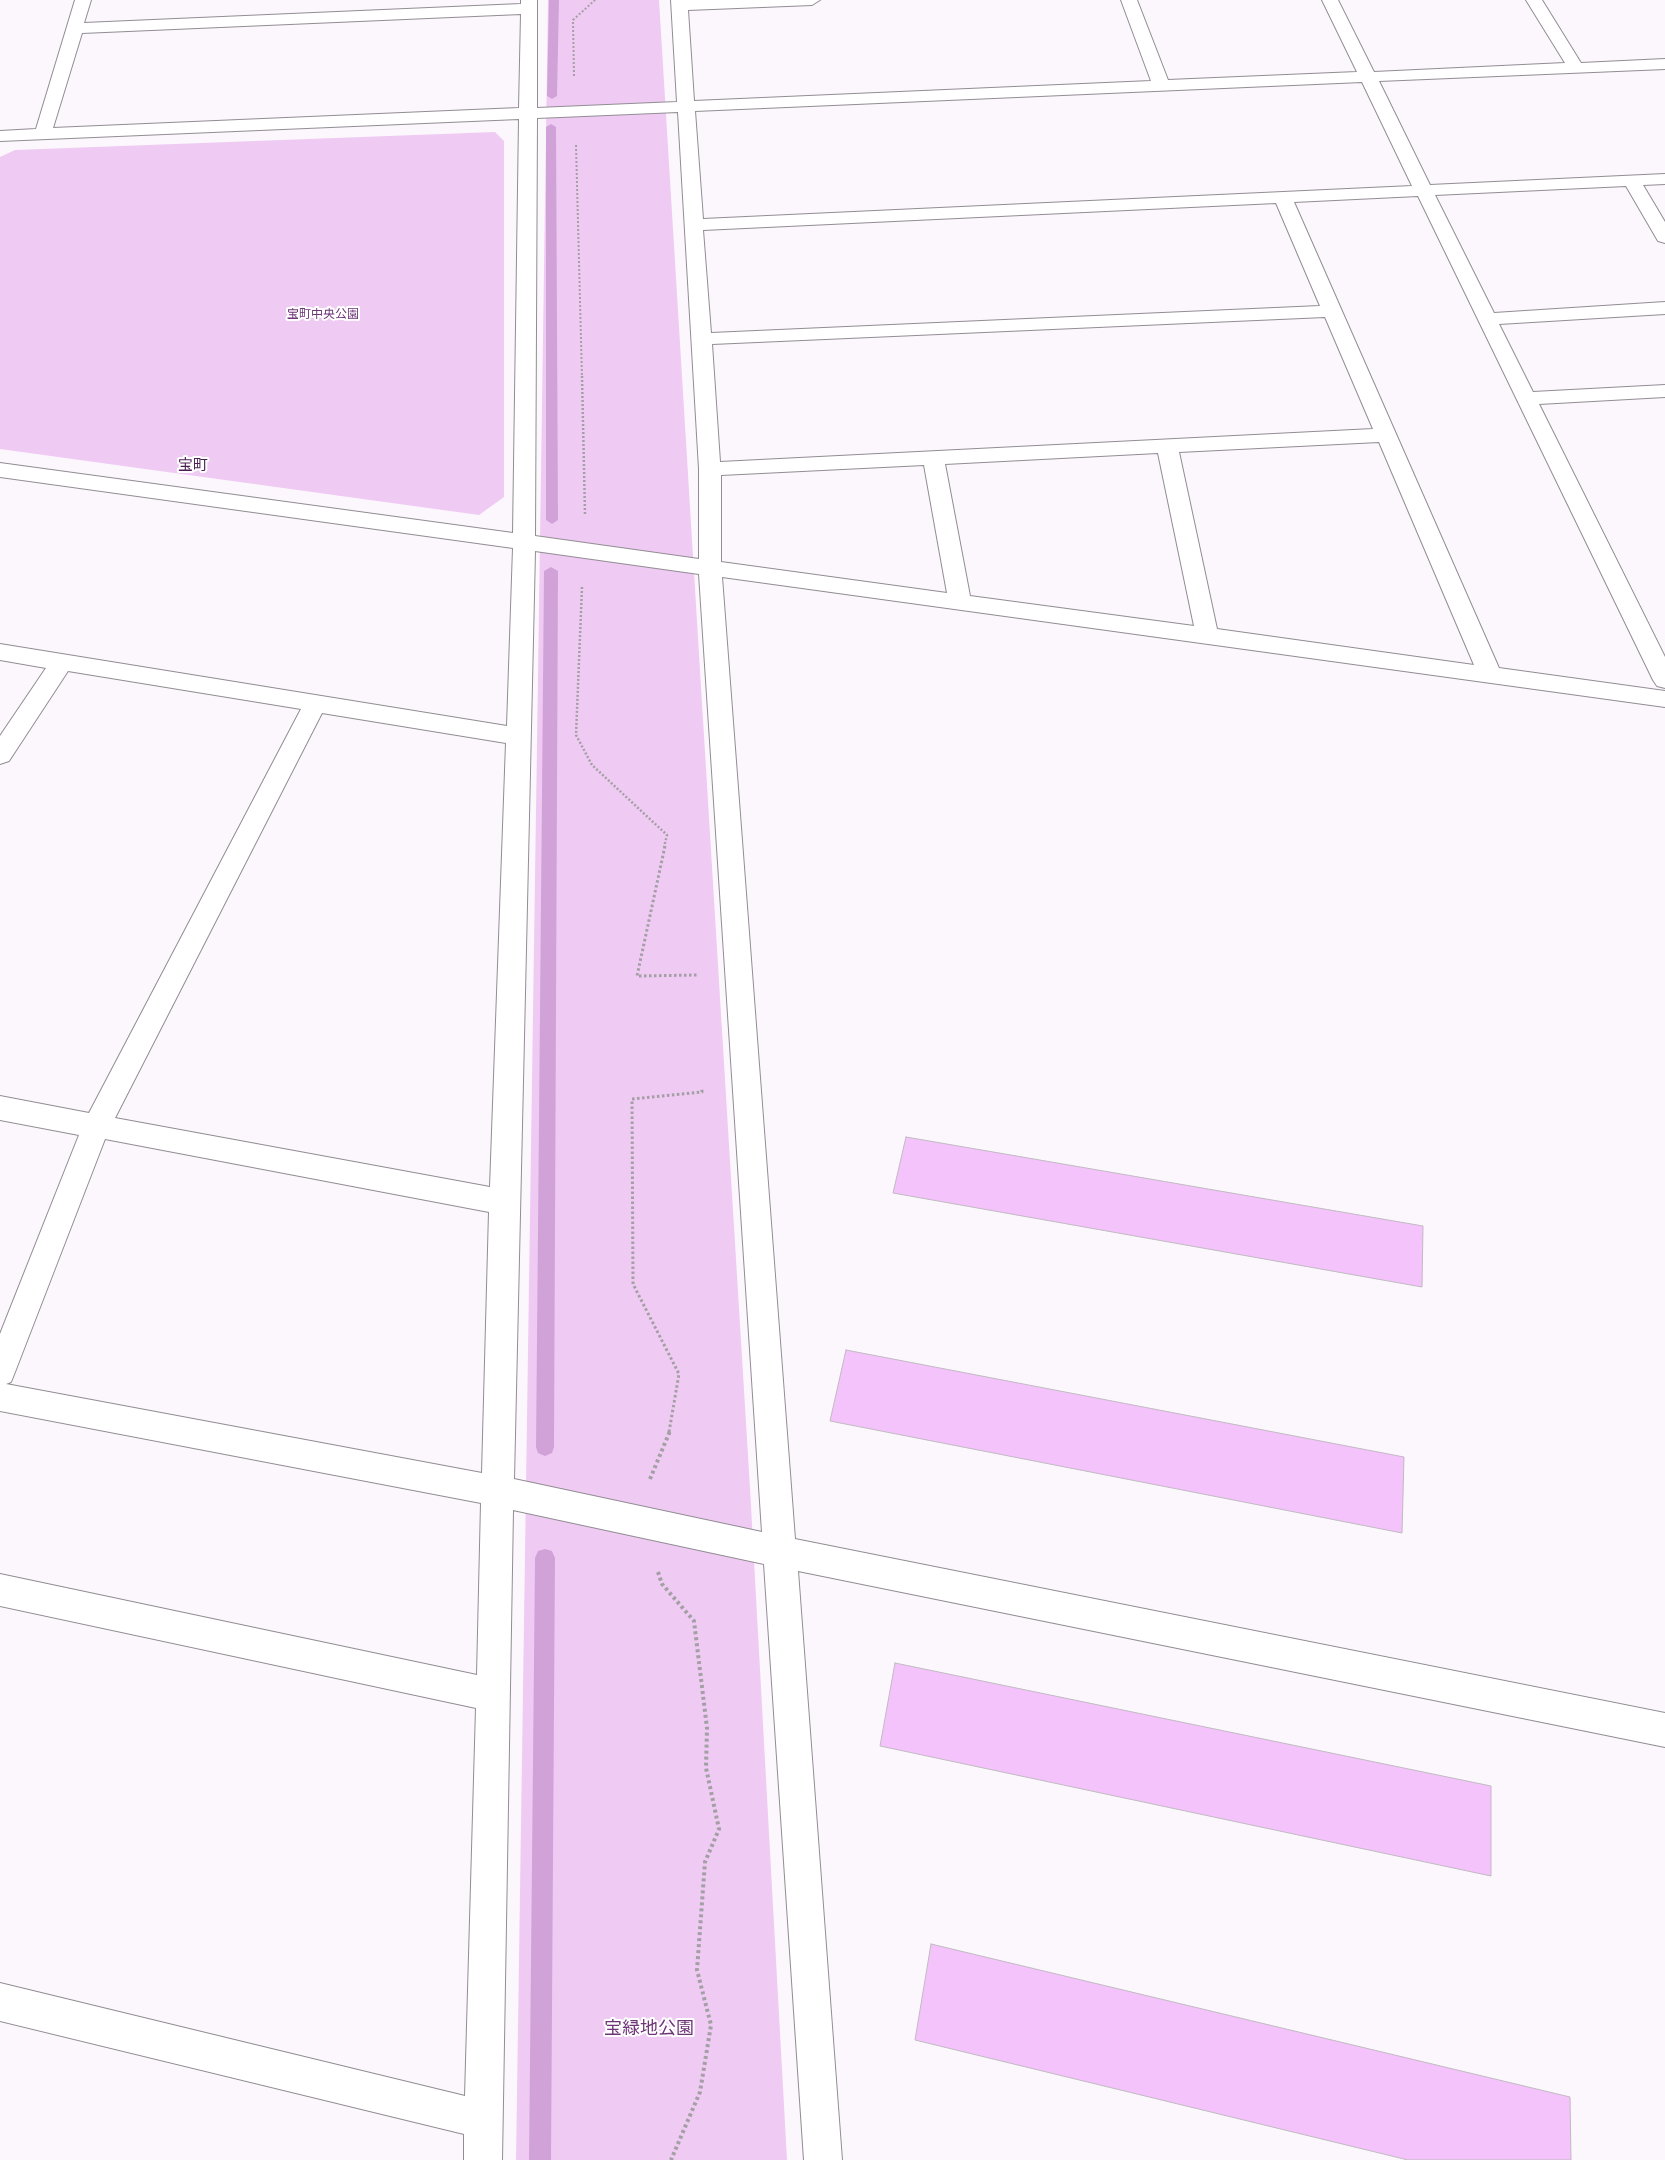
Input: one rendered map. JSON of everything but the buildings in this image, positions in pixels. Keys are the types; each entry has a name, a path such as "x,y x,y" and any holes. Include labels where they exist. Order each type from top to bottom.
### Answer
{"street":[{"path":"43,134 83,0"},
{"path":"812,0 679,3 710,469 710,568 778,1551 823,2160"},
{"path":"1129,0 1161,85"},
{"path":"1330,0 1665,680"},
{"path":"1534,0 1576,68"},
{"path":"74,28 529,4 524,542 504,1202 483,2160"},
{"path":"0,136 528,112 687,108 1161,85 1665,64"},
{"path":"693,225 1665,179"},
{"path":"1631,180 1665,237"},
{"path":"1283,197 1490,675"},
{"path":"1487,319 1665,308"},
{"path":"701,339 1332,311"},
{"path":"1526,399 1665,390"},
{"path":"710,469 1387,435"},
{"path":"1167,446 1207,636"},
{"path":"933,458 960,602"},
{"path":"0,470 1665,699"},
{"path":"0,652 518,736"},
{"path":"0,755 62,662"},
{"path":"0,1372 97,1126 316,702"},
{"path":"0,1108 504,1202"},
{"path":"0,1397 498,1491 778,1551 1665,1730"},
{"path":"0,1590 493,1695"},
{"path":"0,2002 484,2120"}],"path":[{"path":"595,0 573,20 585,485 576,735 592,765 618,787 667,835 637,976 702,975"},
{"path":"672,2160 700,2092 711,2025 697,1970 705,1862 719,1829 706,1768 707,1728 694,1621 662,1584 651,1540 650,1479 670,1430 679,1374 633,1284 632,1099 702,1092 702,1082"}],"green space":[{"name":"宝緑地公園","path":"548,0 659,0 750,1488 787,2160 516,2160"},
{"name":"宝町中央公園","path":"495,132 504,141 504,497 479,515 0,449 0,157 15,150"}],"waterway":[{"path":"552,96 554,0"},
{"path":"551,127 552,520"},
{"path":"545,1447 551,571"},
{"path":"540,2160 545,1558"}],"district":[{"name":"宝町","path":"193,466"}]}
